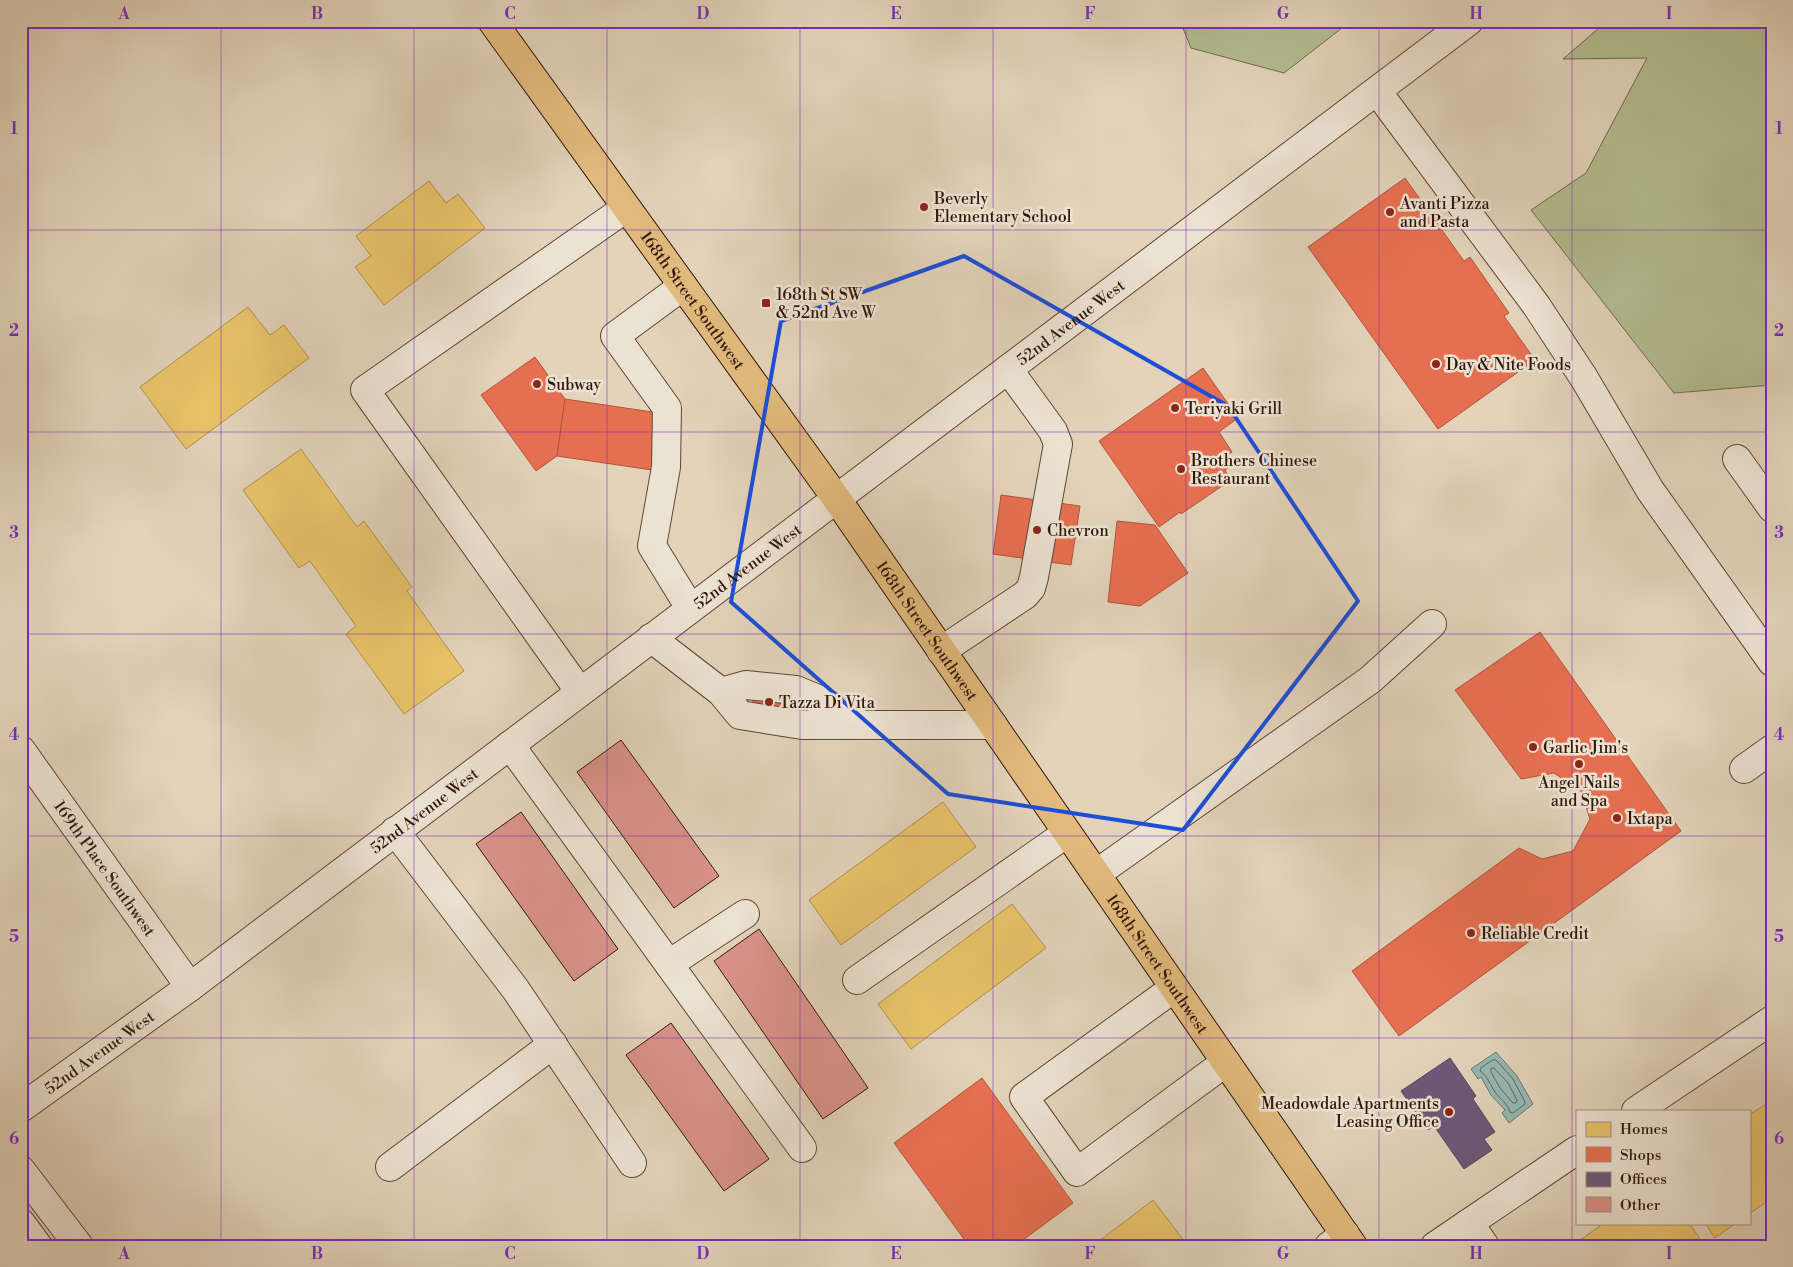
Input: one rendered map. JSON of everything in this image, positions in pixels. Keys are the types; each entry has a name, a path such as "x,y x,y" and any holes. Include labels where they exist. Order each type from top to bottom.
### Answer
{"main road":[{"name":"168th Street Southwest","path":"492,21 836,498 1226,1062 1342,1242"}],"street":[{"name":"52nd Avenue West","path":"21,1108 190,987 1469,21"},
{"path":"1377,91 1536,305 1584,378 1650,490 1772,662"},
{"path":"580,692 365,390 626,208"},
{"path":"683,286 615,336 667,408 666,467 652,546 690,608"},
{"path":"941,650 1025,595 1031,588 1034,577 1058,444 1053,431 1008,369"},
{"path":"1736,459 1772,508"},
{"path":"1096,874 1370,680 1432,624"},
{"path":"651,638 721,692 740,715 802,725 993,725"},
{"path":"510,745 802,1148"},
{"path":"1744,769 1772,749"},
{"name":"169th Place Southwest","path":"21,750 190,987"},
{"path":"395,831 516,990 632,1163"},
{"path":"857,980 1067,833"},
{"path":"669,964 746,914"},
{"path":"1174,988 1024,1097 1077,1172 1226,1062"},
{"path":"1637,1110 1772,1020"},
{"path":"390,1168 553,1044"},
{"path":"1435,1246 1576,1151"},
{"path":"21,1170 79,1246"},
{"path":"1469,1223 1485,1246"},
{"path":"21,1224 38,1246"}],"highlighted area":[{"path":"964,256 1228,406 1358,601 1183,830 948,794 731,602 781,321"}],"green space":[{"path":"1180,21 1351,21 1284,73 1191,48"},
{"path":"1607,21 1772,21 1772,385 1674,393 1531,210 1586,173 1647,58 1563,59"}],"water":[{"path":"1496,1052 1517,1076 1533,1104 1509,1123 1502,1113 1505,1110 1491,1095 1481,1077 1478,1079 1471,1069"}],"building: Homes":[{"path":"429,181 446,203 458,194 485,228 384,305 355,267 371,256 356,236"},
{"path":"248,307 270,335 284,325 309,358 186,449 140,387"},
{"path":"301,449 357,527 364,521 412,587 407,591 464,671 404,714 346,634 356,626 310,561 299,568 243,490"},
{"path":"943,802 976,847 841,945 809,900"},
{"path":"1012,904 1046,948 911,1049 878,1004"},
{"path":"1772,1100 1772,1198 1750,1213 1750,1114"},
{"path":"1153,1200 1188,1246 1101,1246 1098,1242"},
{"path":"1603,1224 1690,1224 1705,1246 1572,1246"},
{"path":"1706,1224 1735,1224 1715,1238"}],"building: Shops":[{"path":"1405,178 1464,261 1470,257 1509,313 1504,316 1535,360 1438,429 1308,247"},
{"path":"535,357 565,399 557,456 536,471 481,395"},
{"path":"1203,368 1238,418 1219,432 1232,452 1228,455 1234,464 1225,470 1231,480 1159,527 1099,441"},
{"path":"565,399 659,413 652,470 557,456"},
{"name":"Chevron","path":"1001,495 1080,506 1071,565 993,554"},
{"path":"1117,521 1155,525 1188,573 1140,606 1108,602"},
{"path":"1540,632 1681,831 1399,1036 1352,971 1519,848 1542,859 1573,851 1590,819 1581,791 1554,773 1521,779 1455,690"},
{"name":"Tazza Di Vita","path":"754,692 785,696 784,713 752,709"},
{"path":"982,1078 1073,1203 1015,1246 969,1246 894,1143"}],"building: Offices":[{"name":"Meadowdale Apartments Leasing Office","path":"1450,1058 1476,1096 1473,1099 1495,1132 1484,1139 1492,1150 1464,1169 1434,1126 1428,1130 1401,1091"}],"building: Other":[{"path":"621,740 719,876 674,908 577,772"},
{"path":"521,812 618,949 574,981 476,844"},
{"path":"759,929 868,1088 823,1119 714,961"},
{"path":"671,1023 769,1159 724,1191 626,1055"}],"place":[{"name":"Beverly Elementary School","path":"924,207"},
{"name":"Avanti Pizza and Pasta","path":"1390,212"},
{"name":"168th St SW & 52nd Ave W","path":"766,303"},
{"name":"Day & Nite Foods","path":"1436,364"},
{"name":"Subway","path":"537,384"},
{"name":"Teriyaki Grill","path":"1175,408"},
{"name":"Brothers Chinese Restaurant","path":"1181,469"},
{"name":"Chevron","path":"1037,530"},
{"name":"Tazza Di Vita","path":"769,702"},
{"name":"Garlic Jim's","path":"1533,747"},
{"name":"Angel Nails and Spa","path":"1579,764"},
{"name":"Ixtapa","path":"1617,818"},
{"name":"Reliable Credit","path":"1471,933"},
{"name":"Meadowdale Apartments Leasing Office","path":"1449,1112"}]}
